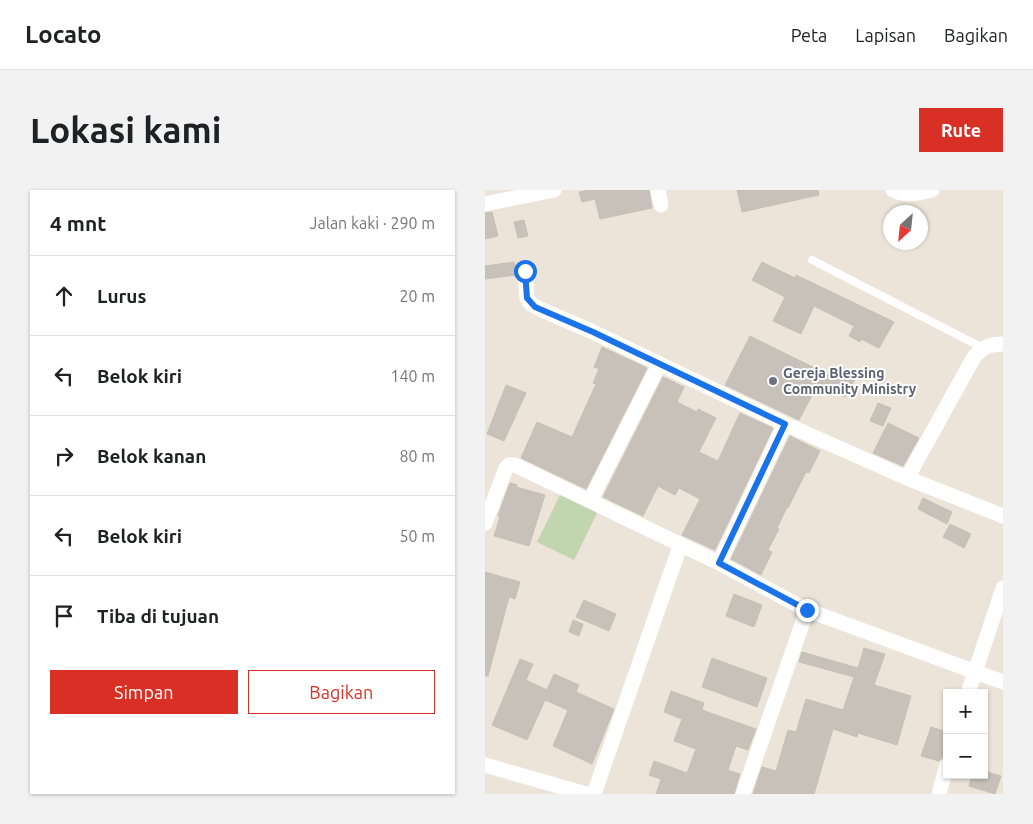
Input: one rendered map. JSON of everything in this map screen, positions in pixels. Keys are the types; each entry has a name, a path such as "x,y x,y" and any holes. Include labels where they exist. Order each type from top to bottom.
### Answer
{"street":[{"path":"485,204 554,190"},
{"path":"658,190 661,205"},
{"path":"893,190 899,194 932,190"},
{"path":"525,271 527,298 535,307 593,332 785,424 907,478 1003,516"},
{"path":"907,478 974,357 983,348 992,344 1003,344"},
{"path":"590,501 659,365"},
{"path":"719,563 785,424"},
{"path":"485,523 506,468 509,465 515,465 680,546 719,563 807,610 1003,682"},
{"path":"594,794 680,546"},
{"path":"969,689 1003,588"},
{"path":"743,794 807,610"},
{"path":"485,764 586,794"},
{"path":"939,794 943,779"}],"lane":[{"path":"812,260 983,348"}],"green space":[{"path":"563,489 600,507 574,560 537,542"}],"building":[{"path":"589,190 649,190 652,208 600,219 595,199 582,202 579,192"},
{"path":"737,190 818,190 819,195 742,212"},
{"path":"492,212 498,236 485,239 485,213"},
{"path":"524,220 528,236 518,238 514,222"},
{"path":"514,262 516,275 485,279 485,266"},
{"path":"762,262 795,278 796,275 894,322 879,348 861,339 860,342 849,336 854,326 814,306 801,334 773,321 785,297 752,280"},
{"name":"Gereja Blessing Community Ministry","path":"750,336 837,379 842,367 857,375 845,397 818,384 799,420 725,385"},
{"path":"602,347 647,368 586,489 521,458 537,422 572,437 596,384 593,383 599,369 594,367"},
{"path":"663,377 684,387 677,402 697,412 698,409 716,418 699,452 718,461 740,413 773,428 715,550 682,535 700,499 679,488 675,495 658,486 643,516 603,497"},
{"path":"506,385 526,393 504,441 487,434"},
{"path":"878,403 891,408 883,426 870,421"},
{"path":"888,423 919,438 903,466 873,453"},
{"path":"790,436 820,451 809,473 806,472 777,528 779,529 768,550 772,552 761,575 731,559"},
{"path":"510,483 517,485 516,487 545,495 529,546 494,536 500,517 498,516"},
{"path":"923,498 952,512 947,524 918,509"},
{"path":"950,524 971,534 964,548 943,537"},
{"path":"485,572 520,582 515,599 509,597 488,676 485,676"},
{"path":"734,594 762,605 754,627 726,616"},
{"path":"584,600 616,614 609,631 576,617"},
{"path":"573,620 583,624 579,636 569,632"},
{"path":"864,648 885,654 874,685 911,696 897,745 858,733 857,737 833,729 814,794 753,794 762,767 776,771 788,730 796,732 806,699 843,710 854,677 799,662 802,652 858,668"},
{"path":"712,658 767,678 757,707 702,687"},
{"path":"520,659 533,664 526,680 547,690 554,674 579,685 576,692 614,709 592,764 553,746 568,710 545,700 527,740 492,725"},
{"path":"671,691 704,703 702,710 756,729 748,750 736,746 728,770 740,774 734,794 656,794 661,779 649,775 654,761 687,773 696,749 674,741 682,719 664,712"},
{"path":"931,727 943,731 943,757 939,761 921,756"},
{"path":"988,772 1001,776 995,794 969,786 971,779 988,779"}],"place":[{"name":"Gereja Blessing Community Ministry","path":"773,381"}],"route":[{"path":"525,271 527,298 535,307 593,332 785,424 719,563 807,610"}]}
